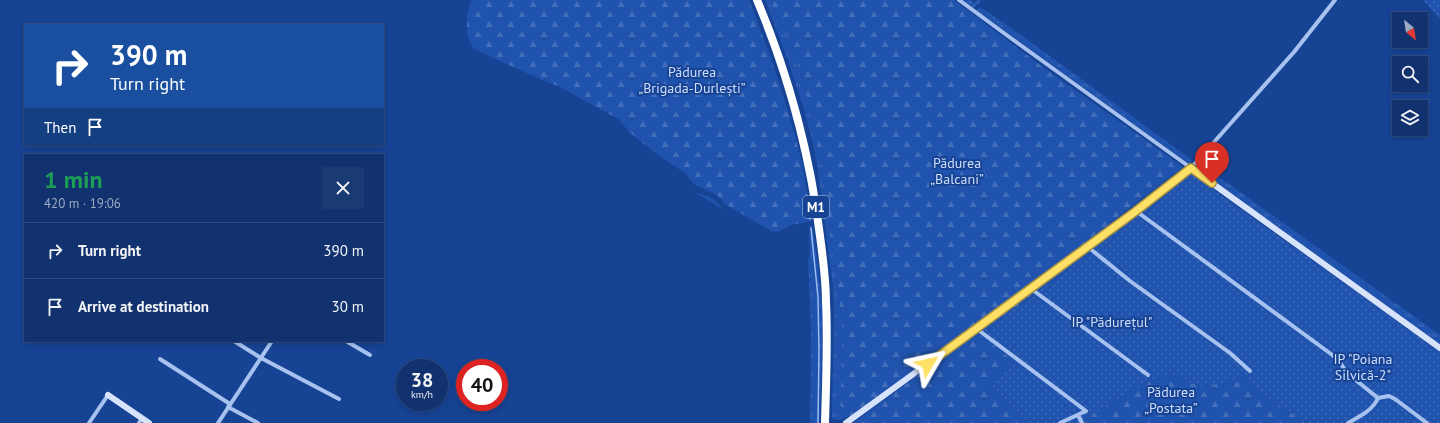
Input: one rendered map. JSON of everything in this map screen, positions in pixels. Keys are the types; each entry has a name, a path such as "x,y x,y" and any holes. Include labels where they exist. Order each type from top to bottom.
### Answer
{"highway":[{"name":"M1","path":"757,0 772,35 791,94 812,181 823,261 826,301 825,423"}],"street":[{"path":"959,0 1012,40 1440,348"},
{"path":"846,423 1088,247 1191,168 1294,52 1335,0"},
{"path":"1136,211 1331,354 1339,361 1348,373 1378,398"},
{"path":"1088,247 1130,281 1230,353 1250,371"},
{"path":"1030,288 1148,374"},
{"path":"977,328 1086,411 1060,423"},
{"path":"236,342 261,358 339,400"},
{"path":"218,423 271,342"},
{"path":"348,342 370,355"},
{"path":"160,359 229,406 258,423"},
{"path":"89,423 108,395 140,420 149,423"},
{"path":"1378,398 1389,396 1395,399 1426,423"},
{"path":"1348,423 1370,410 1375,405 1378,398"},
{"path":"1078,415 1082,423"}],"green space":[{"name":"Pădurea „Brigada-Durlești”","path":"472,0 749,0 772,60 791,122 802,163 812,221 791,225 778,232 771,231 725,204 717,195 695,185 685,173 658,155 629,132 620,120 558,86 474,49 469,41 467,31 468,14"},
{"path":"765,0 769,0 800,59 822,172 843,328 840,420 833,419 832,416 833,287 818,170 812,139 803,106 786,55"},
{"name":"Pădurea „Balcani”","path":"769,0 954,0 1043,67 1183,167 1062,260 854,414 840,420 843,328 822,172 800,59"},
{"path":"962,0 971,0 974,3 977,0 982,0 974,8"},
{"path":"1423,0 1440,0 1440,19"},
{"path":"980,7 1007,25 1003,29 977,11"},
{"path":"1007,25 1192,160 1189,164 1003,29"},
{"path":"1201,164 1440,335 1440,344 1198,169"},
{"path":"1188,173 1192,174 1142,212 1142,209"},
{"path":"1192,174 1440,352 1440,423 1307,423 1265,396 1260,395 1242,375 1240,379 1202,387 1173,375 1146,382 1085,419 1087,423 1031,423 991,386 1015,362 979,334 1092,252"},
{"path":"696,193 712,198 724,210"},
{"path":"1136,214 1139,215 1095,250 1092,246"},
{"path":"812,225 822,310 819,423 810,423 811,328 808,261 810,255 809,226"},
{"path":"1087,250 1092,252 1038,291 1033,288"},
{"path":"1030,291 1034,294 983,331 981,329"},
{"path":"977,332 1015,362 991,386 1031,423 853,423"},
{"name":"Pădurea „Postata”","path":"1242,374 1260,395 1265,396 1307,423 1087,423 1085,419 1146,382 1173,375 1202,387"}],"waterway":[{"path":"811,228 818,297 818,423"}],"route":[{"path":"928,364 1088,247 1191,168 1212,183"}],"park label":[{"name":"IP \"Pădurețul\"","path":"1112,322"},
{"name":"IP \"Poiana Silvică-2\"","path":"1363,368"}]}
